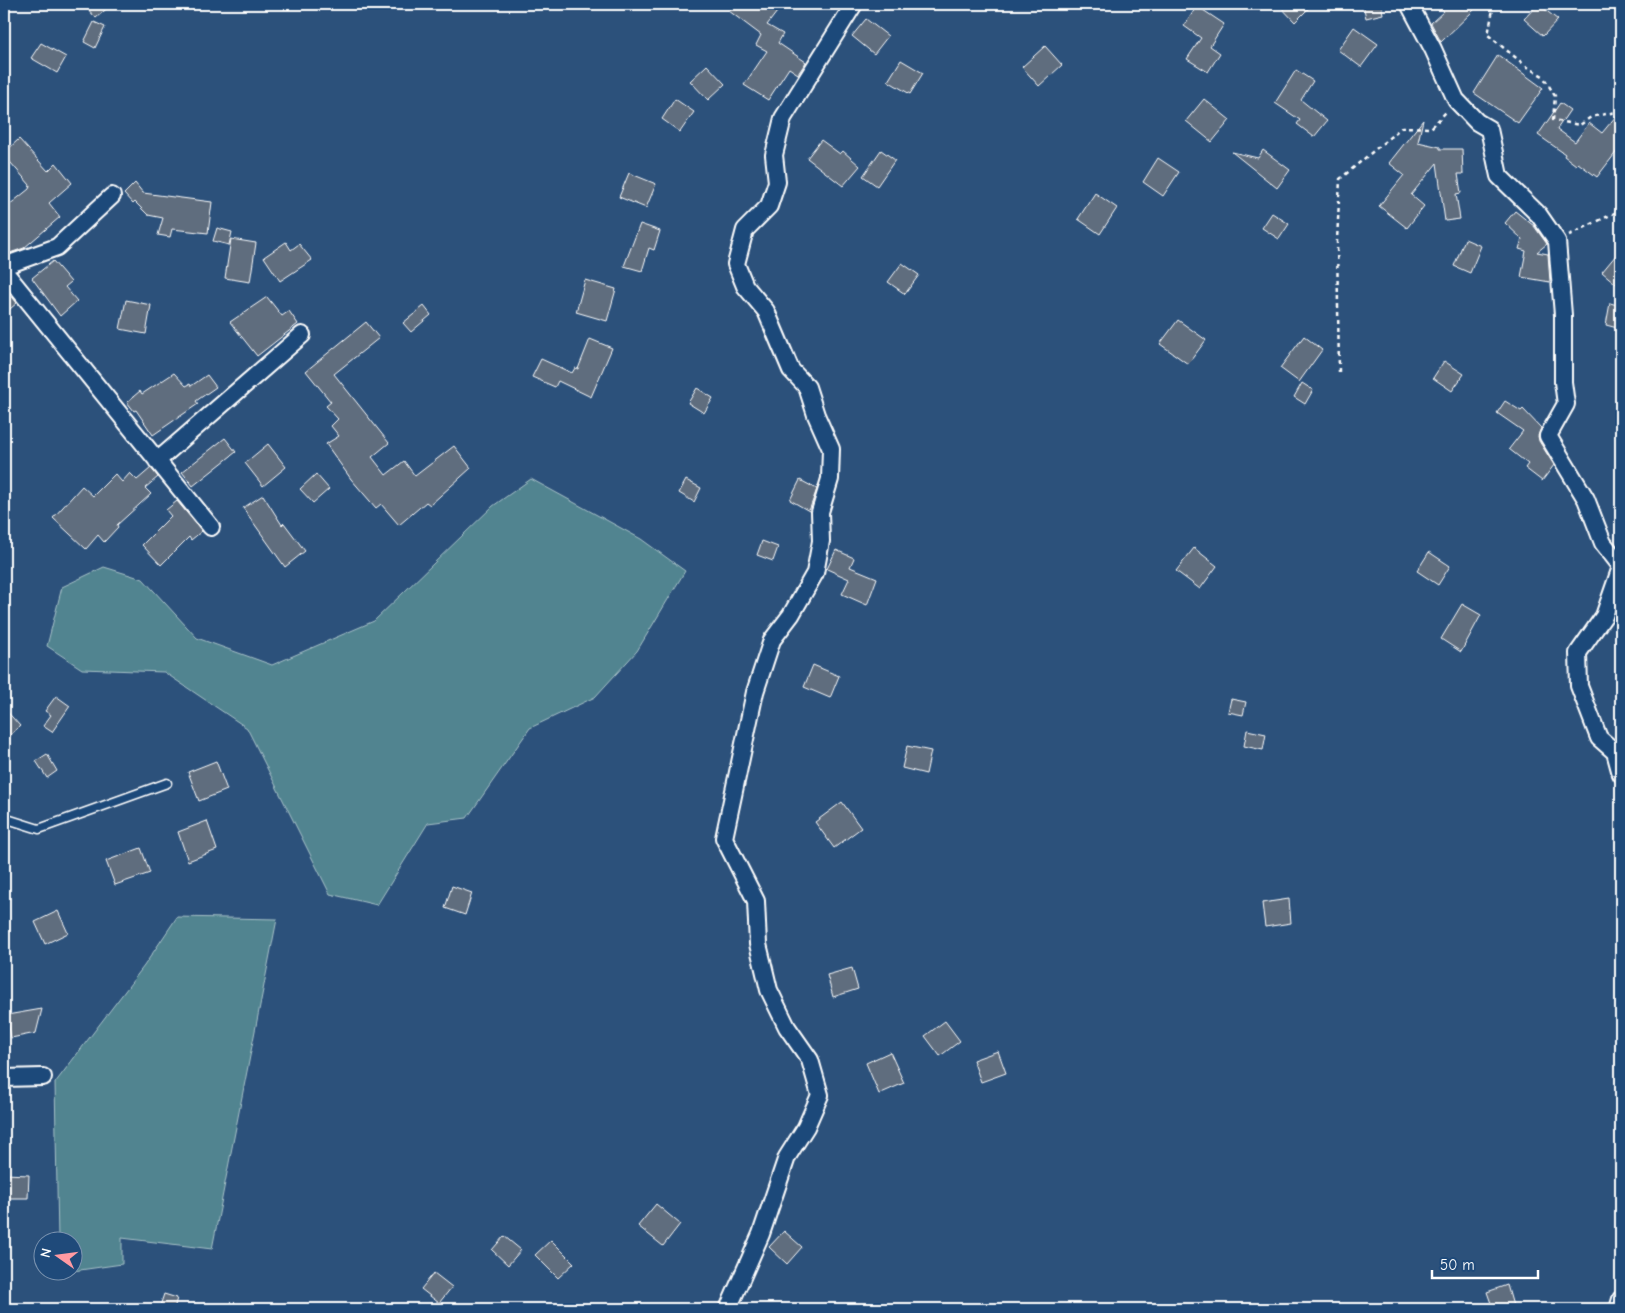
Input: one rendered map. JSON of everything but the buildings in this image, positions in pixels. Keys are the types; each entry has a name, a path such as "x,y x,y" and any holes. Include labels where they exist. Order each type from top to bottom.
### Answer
{"street":[{"path":"728,1309 761,1234 787,1157 806,1128 820,1095 810,1060 788,1027 769,990 758,944 756,900 724,838 755,692 772,640 791,616 815,573 822,541 820,512 830,479 831,449 816,415 807,387 791,370 766,311 746,286 736,264 745,230 770,206 777,182 774,155 783,118 854,4"},
{"path":"1409,4 1434,49 1456,100 1477,122 1489,129 1499,176 1539,215 1557,241 1566,404 1548,436 1586,499 1603,544 1621,567 1604,616 1578,653 1579,686 1599,738 1615,752 1621,774"},
{"path":"4,266 57,247 112,196"},
{"path":"4,271 211,527"},
{"path":"157,461 302,335"},
{"path":"4,1078 43,1077"},
{"path":"1618,1309 1621,1299"}],"lane":[{"path":"4,818 39,829 167,783"}],"path":[{"path":"1494,4 1488,35 1526,66 1543,76 1555,96 1553,120 1580,125 1591,117 1621,111"},
{"path":"1339,372 1337,241 1340,179 1402,127 1431,128 1456,100"},
{"path":"1557,241 1621,210"}],"green space":[{"path":"531,479 641,539 685,571 637,651 595,697 530,728 467,818 428,823 377,905 330,894 247,728 164,672 82,669 47,646 62,587 104,567 143,579 197,638 272,665 374,621 493,506"},
{"path":"177,917 277,919 212,1249 122,1238 122,1264 82,1270 82,1230 58,1230 55,1083 144,966"}]}
